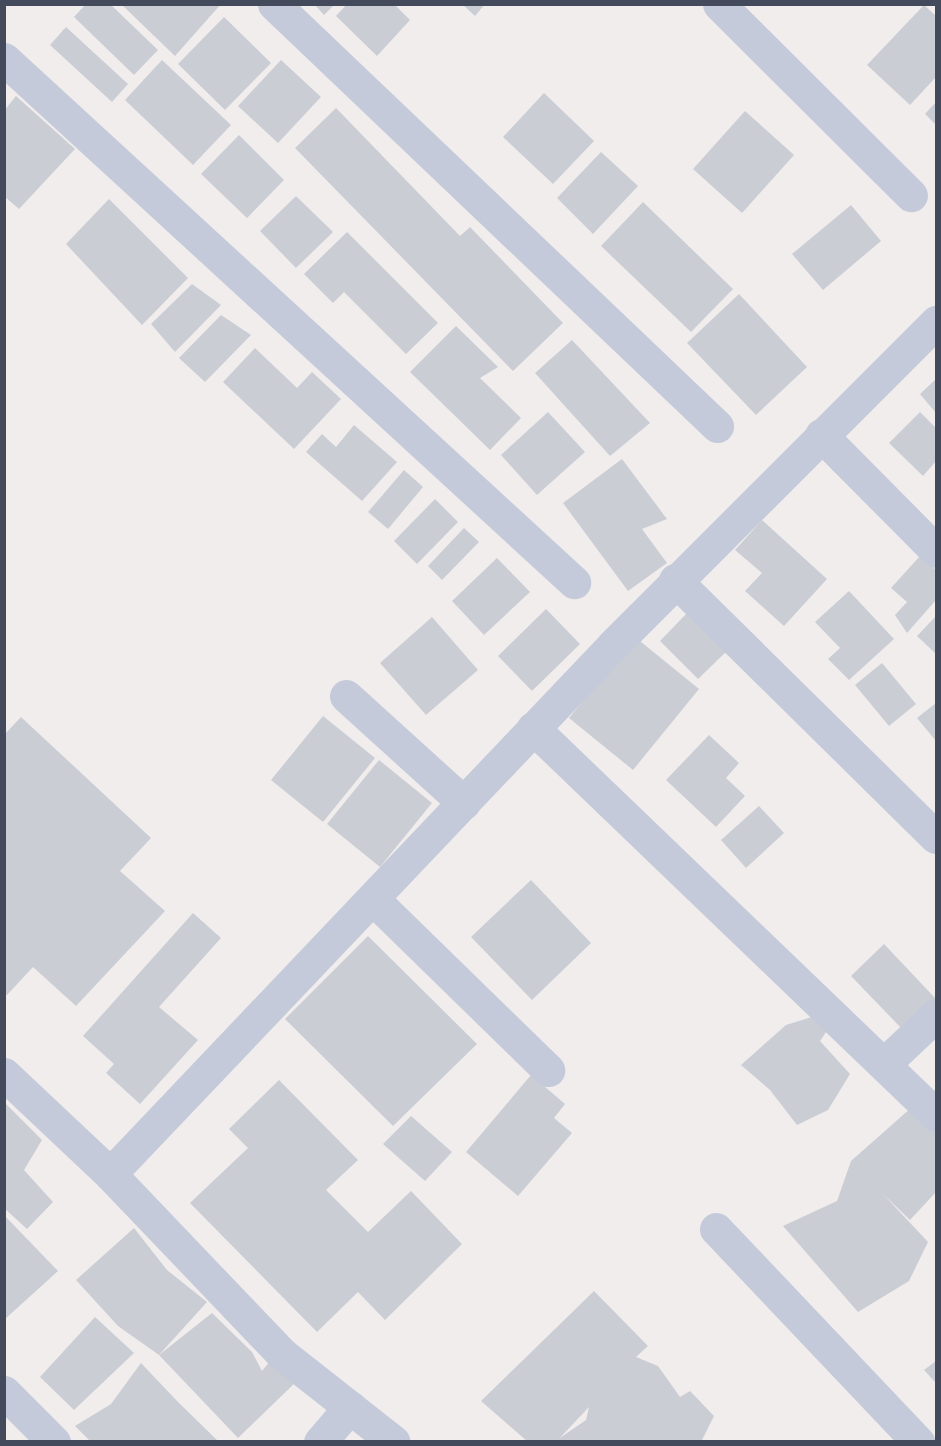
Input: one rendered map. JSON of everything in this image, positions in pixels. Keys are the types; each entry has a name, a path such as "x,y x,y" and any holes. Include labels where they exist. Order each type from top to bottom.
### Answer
{"street":[{"path":"274,4 717,426"},
{"path":"719,4 911,195"},
{"path":"4,59 574,582"},
{"path":"110,1174 675,580 936,322"},
{"path":"821,435 936,551"},
{"path":"675,580 936,837"},
{"path":"345,696 464,803"},
{"path":"533,728 936,1115"},
{"path":"373,899 548,1070"},
{"path":"884,1064 936,1014"},
{"path":"4,1074 110,1174 282,1354 394,1442"},
{"path":"716,1229 918,1442"},
{"path":"4,1392 54,1442"},
{"path":"320,1442 350,1407"}],"building":[{"path":"86,4 110,4 158,50 134,75 74,17"},
{"path":"121,4 221,4 175,56"},
{"path":"314,4 335,4 324,15"},
{"path":"347,4 394,4 410,20 377,56 336,16"},
{"path":"462,4 485,4 475,16"},
{"path":"924,5 936,16 936,77 910,105 867,65"},
{"path":"224,17 271,63 225,110 178,64"},
{"path":"66,27 128,84 112,102 50,45"},
{"path":"162,60 231,125 193,165 125,100"},
{"path":"281,60 321,97 278,143 238,106"},
{"path":"544,93 594,141 553,184 503,137"},
{"path":"16,96 75,149 19,209 4,196 4,111"},
{"path":"936,102 936,125 925,114"},
{"path":"336,108 460,236 470,227 563,323 513,371 295,148"},
{"path":"745,111 794,155 742,213 693,169"},
{"path":"239,135 284,180 247,218 201,174"},
{"path":"601,152 638,186 593,234 557,198"},
{"path":"296,196 333,232 296,268 260,231"},
{"path":"109,199 188,278 142,325 66,244"},
{"path":"643,202 733,289 691,332 601,246"},
{"path":"851,205 881,241 823,290 792,254"},
{"path":"347,232 438,323 406,354 344,292 333,303 304,274"},
{"path":"192,284 221,305 175,352 151,324"},
{"path":"739,294 807,367 756,415 687,343"},
{"path":"221,315 251,335 205,382 179,358"},
{"path":"456,326 498,367 480,378 521,418 490,450 410,372"},
{"path":"572,340 650,423 610,456 535,373"},
{"path":"255,348 297,388 312,372 341,399 294,449 223,382"},
{"path":"936,379 936,413 920,394"},
{"path":"548,412 585,452 537,495 501,455"},
{"path":"920,412 936,428 936,461 923,476 889,443"},
{"path":"354,425 397,462 362,501 306,452 322,434 336,447"},
{"path":"622,459 667,519 642,529 667,563 628,591 563,503"},
{"path":"404,470 423,487 388,529 368,512"},
{"path":"435,499 458,522 417,564 394,541"},
{"path":"762,520 827,579 784,626 745,591 762,573 735,550"},
{"path":"464,528 479,542 442,580 428,566"},
{"path":"920,556 936,570 936,600 907,633 895,615 907,602 891,588"},
{"path":"497,558 530,592 484,635 452,601"},
{"path":"849,591 894,639 849,680 828,659 840,648 815,622"},
{"path":"546,609 580,644 532,691 498,656"},
{"path":"689,611 728,650 698,679 660,641"},
{"path":"936,616 936,654 917,636"},
{"path":"432,617 478,670 426,715 380,663"},
{"path":"635,637 699,689 633,770 569,718"},
{"path":"882,663 916,704 889,726 855,685"},
{"path":"936,703 936,741 917,718"},
{"path":"323,716 375,758 323,822 271,780"},
{"path":"21,717 151,838 120,871 165,911 76,1006 33,967 7,995 4,993 4,735"},
{"path":"709,735 739,763 726,778 745,796 716,827 666,780"},
{"path":"379,760 432,803 380,867 327,824"},
{"path":"759,806 784,833 746,868 721,840"},
{"path":"531,880 591,943 532,1000 471,937"},
{"path":"193,913 221,938 159,1007 198,1040 140,1104 106,1073 114,1064 83,1036"},
{"path":"368,936 477,1044 393,1126 285,1019"},
{"path":"884,944 936,999 904,1031 851,976"},
{"path":"815,1016 828,1029 820,1041 850,1074 828,1110 797,1125 770,1090 741,1065 786,1025"},
{"path":"531,1075 565,1104 554,1118 572,1133 518,1196 466,1152"},
{"path":"279,1080 358,1160 326,1190 368,1232 411,1191 462,1244 385,1320 358,1292 317,1332 190,1203 248,1148 229,1129"},
{"path":"4,1102 42,1140 24,1170 53,1202 27,1229 4,1208"},
{"path":"912,1107 936,1133 936,1192 910,1220 883,1194 928,1242 909,1281 858,1312 783,1226 837,1201 851,1161"},
{"path":"411,1116 452,1152 425,1181 383,1144"},
{"path":"4,1215 58,1271 4,1320"},
{"path":"134,1228 167,1270 207,1302 159,1355 118,1326 76,1280"},
{"path":"594,1291 648,1346 636,1357 658,1366 680,1397 690,1391 714,1416 701,1442 558,1440 556,1442 528,1442 481,1401","holes":["589,1407 586,1420 560,1438"]},
{"path":"212,1313 252,1352 262,1371 270,1361 297,1381 238,1438 159,1355"},
{"path":"95,1317 134,1353 74,1410 40,1377"},
{"path":"936,1361 936,1383 924,1370"},
{"path":"141,1363 219,1442 91,1442 75,1426 111,1404"}]}
